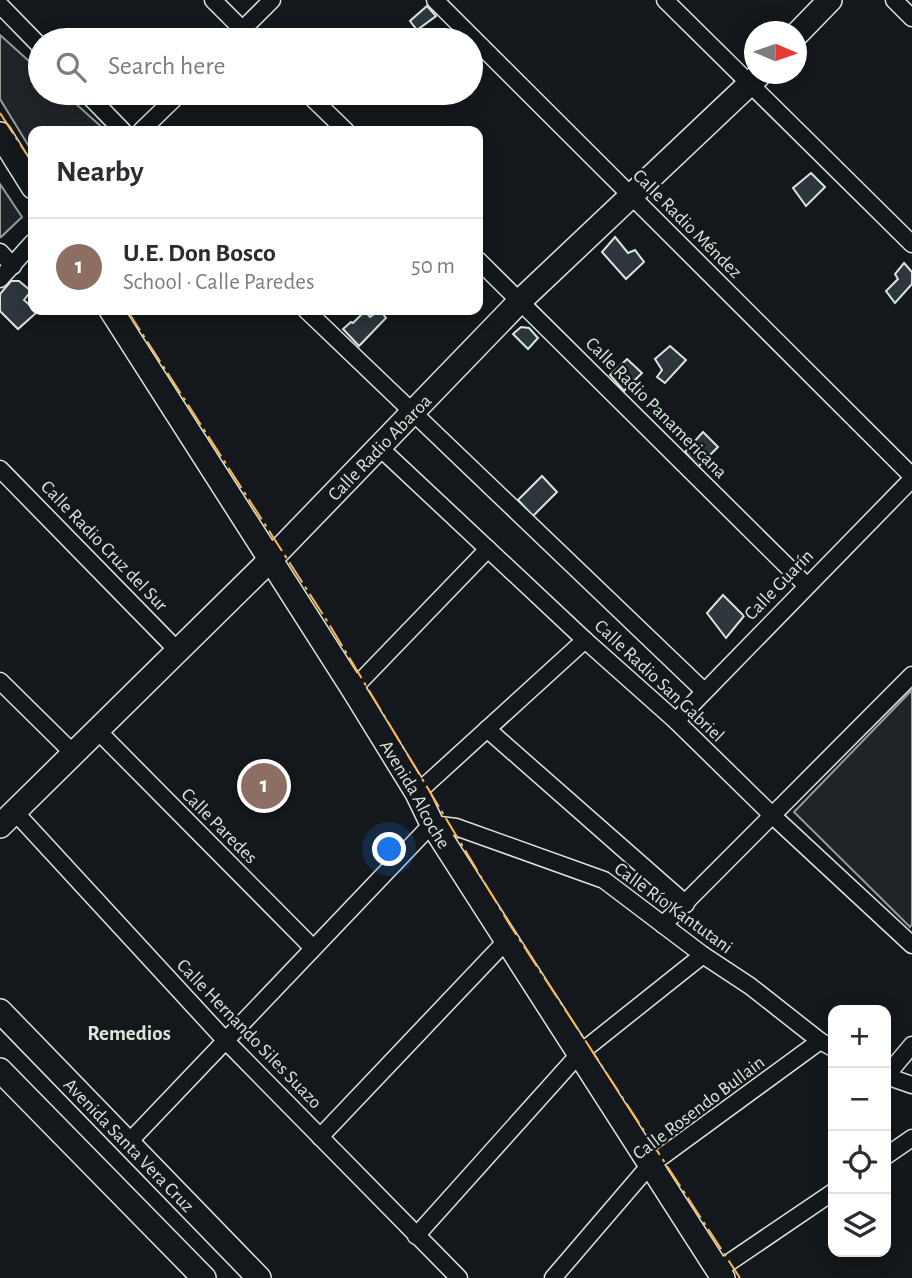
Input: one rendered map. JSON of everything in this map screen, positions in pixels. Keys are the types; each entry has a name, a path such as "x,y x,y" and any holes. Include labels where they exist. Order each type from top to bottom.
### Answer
{"street":[{"path":"213,0 235,28"},
{"path":"249,28 272,0"},
{"name":"Calle Radio Méndez","path":"435,0 463,28"},
{"path":"665,0 744,68"},
{"path":"807,24 830,0"},
{"path":"894,0 912,18"},
{"path":"0,5 28,34"},
{"name":"Calle Radio Méndez","path":"483,48 912,478"},
{"name":"Calle Radio Abaroa","path":"7,819 179,652 520,301 749,84"},
{"path":"761,84 912,244"},
{"path":"98,105 119,126"},
{"path":"146,126 168,105"},
{"path":"319,105 341,126"},
{"path":"0,134 28,179"},
{"path":"0,279 28,248"},
{"path":"0,252 13,266"},
{"name":"Calle Radio Panamericana","path":"483,265 806,585"},
{"name":"Avenida Alcoche","path":"114,315 353,689 417,793 432,824 580,1053 649,1166 721,1274"},
{"name":"Calle Radio San Gabriel","path":"311,315 704,691"},
{"name":"Calle Radio San Gabriel","path":"378,446 585,640 676,721 772,816 912,945"},
{"name":"Calle Radio Cruz del Sur","path":"0,469 179,652"},
{"name":"Calle Guarín","path":"676,721 912,478"},
{"path":"353,689 488,549"},
{"path":"417,793 585,640"},
{"path":"663,925 912,675"},
{"path":"0,681 72,753"},
{"path":"487,729 686,904"},
{"name":"Calle Paredes","path":"98,731 313,948"},
{"name":"Calle Hernando Siles Suazo","path":"7,819 459,1278"},
{"path":"128,1143 432,824"},
{"name":"Calle Río Kantutani","path":"432,824 456,827 604,880 827,1044"},
{"path":"320,1137 507,940"},
{"path":"416,1236 580,1053 703,955"},
{"name":"Avenida Santa Vera Cruz","path":"0,1011 259,1278"},
{"name":"Calle Rosendo Bullain","path":"553,1278 649,1166 827,1044"},
{"path":"891,1070 912,1045"},
{"name":"Avenida Santa Vera Cruz","path":"0,1070 204,1278"},
{"path":"891,1078 912,1085"},
{"path":"891,1153 912,1138"},
{"path":"721,1274 830,1194"}],"shaded area":[{"path":"0,35 28,60 28,105 77,105 100,126 28,126 28,145 0,99"},
{"path":"0,184 22,217 1,237 0,236"},
{"path":"912,690 912,924 910,927 794,812"}],"building":[{"path":"427,6 436,16 420,28 415,28 410,21"},
{"path":"811,173 825,187 806,206 793,188"},
{"path":"615,237 628,253 635,250 644,262 626,279 602,252"},
{"path":"904,263 912,272 912,284 895,303 886,291 898,279 895,274"},
{"path":"11,281 19,281 28,288 24,300 28,304 28,315 34,315 18,329 0,311 0,294"},
{"path":"361,315 384,315 386,318 359,346 343,329"},
{"path":"521,327 529,328 538,338 528,349 513,334"},
{"path":"670,346 686,360 665,383 657,377 662,370 655,359"},
{"path":"627,359 642,373 624,391 610,375"},
{"path":"703,432 718,447 698,467 685,452"},
{"path":"542,476 557,492 533,516 518,500"},
{"path":"723,595 744,616 726,638 707,613"}],"power":[{"path":"0,113 28,156"},
{"path":"130,315 329,624 510,925 740,1278"}],"place":[{"name":"U.E. Don Bosco","path":"264,786"}],"district":[{"name":"Remedios","path":"129,1033"}]}
